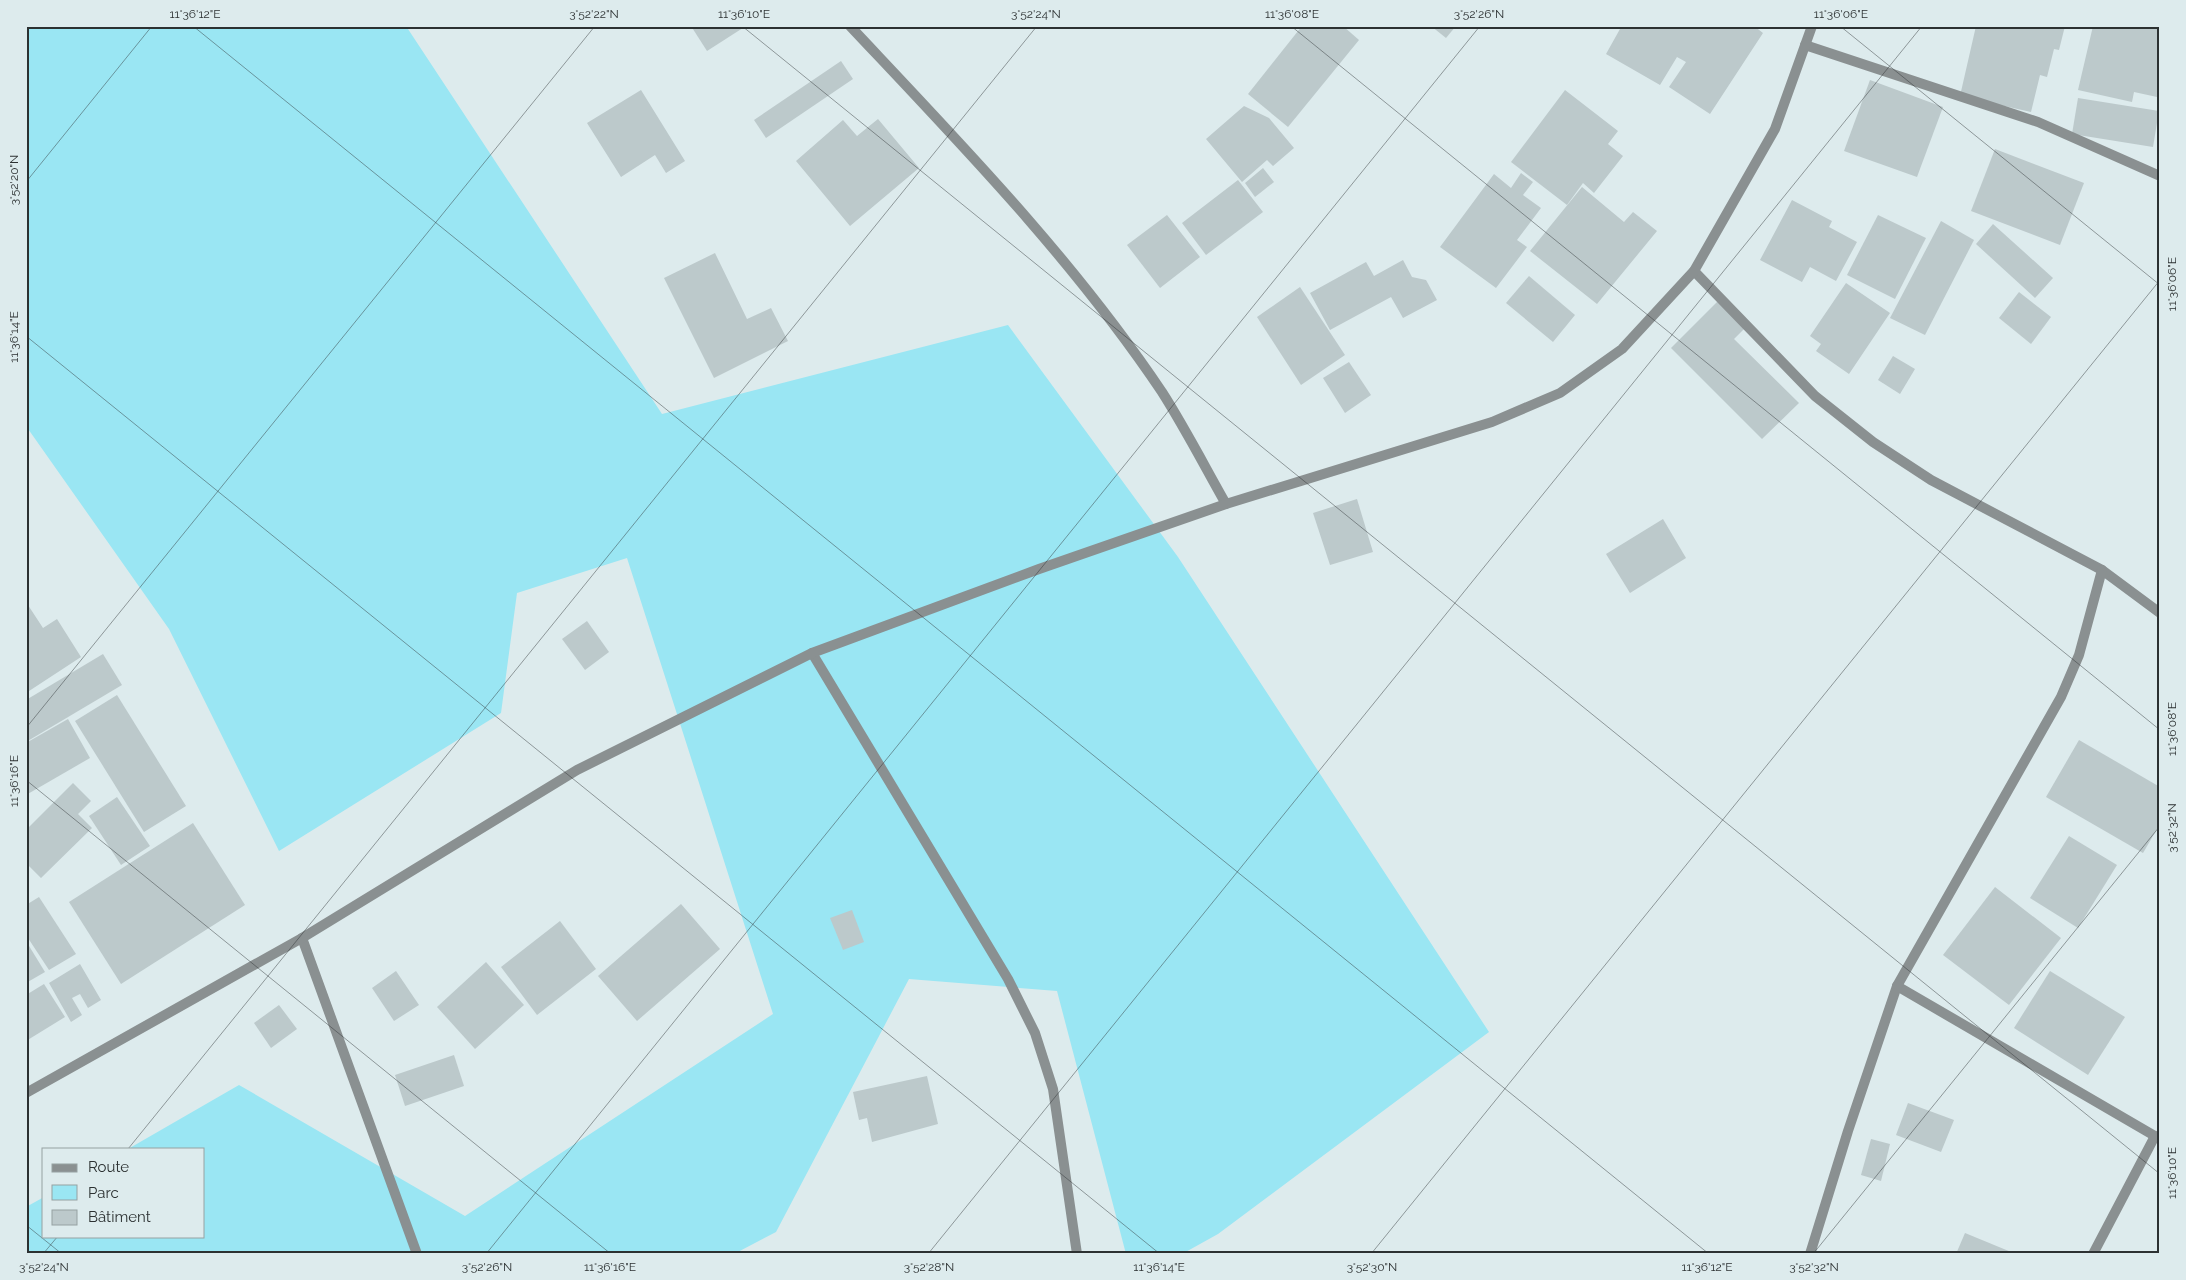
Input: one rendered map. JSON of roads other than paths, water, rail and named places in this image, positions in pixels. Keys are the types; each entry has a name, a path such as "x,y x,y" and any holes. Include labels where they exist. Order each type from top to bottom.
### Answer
{"street":[{"path":"26,1093 302,938 577,770 812,653 1039,569 1226,504 1492,422 1560,393 1622,349 1694,271 1775,129 1812,26"},
{"path":"856,28 1001,188 1078,277 1162,393 1226,504"},
{"path":"1805,45 2038,122 2160,176"},
{"path":"1694,271 1815,396 1873,442 1931,480 2102,570 2160,613"},
{"path":"1810,1254 1848,1131 1897,986 2061,697 2079,655 2102,570"},
{"path":"812,653 1008,979 1035,1033 1054,1089 1078,1254"},
{"path":"302,938 417,1254"},
{"path":"1897,986 2157,1137 2093,1254"}]}
